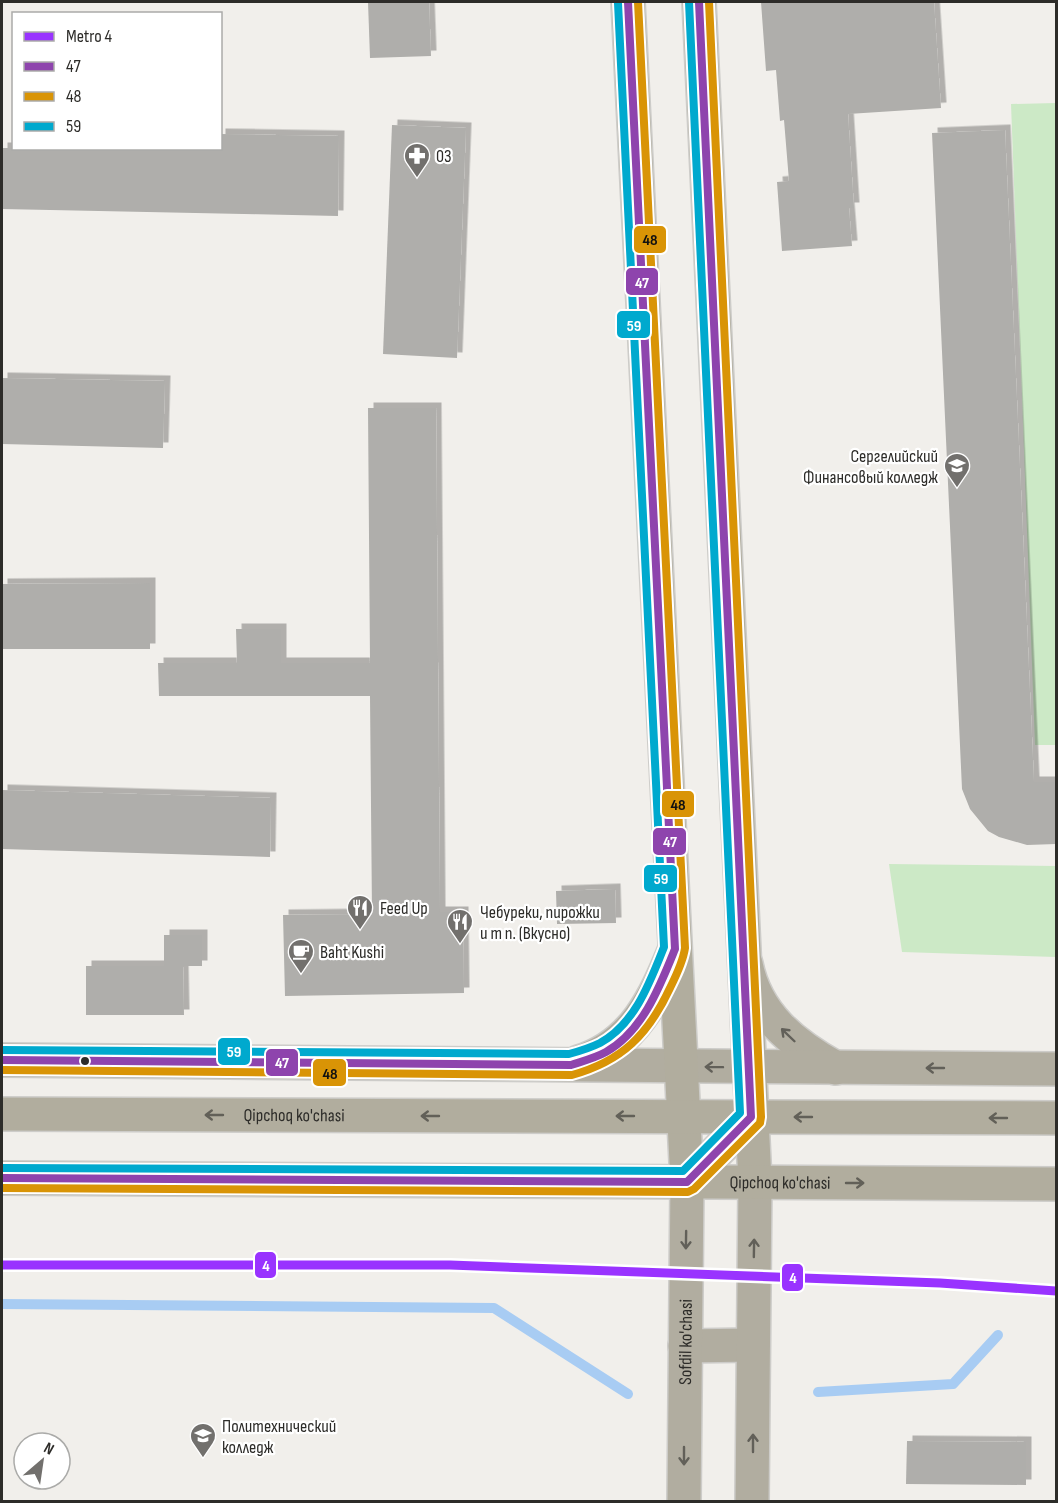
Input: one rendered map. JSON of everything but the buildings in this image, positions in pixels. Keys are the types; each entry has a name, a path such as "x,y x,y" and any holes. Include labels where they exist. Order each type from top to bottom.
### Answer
{"main road":[{"path":"628,2 687,1182"},
{"path":"699,2 755,1182"},
{"name":"Qipchoq ko'chasi","path":"2,1114 1056,1118"},
{"path":"687,1182 751,1117"},
{"name":"Qipchoq ko'chasi","path":"2,1178 1056,1184"}],"street":[{"path":"572,1065 611,1048 625,1036 659,988 675,949"},
{"path":"743,949 748,972 757,995 771,1017 788,1036 836,1068"},
{"path":"2,1059 1056,1069"},
{"name":"Sofdil ko'chasi","path":"684,1502 687,1182"},
{"path":"752,1502 755,1182"},
{"path":"685,1346 753,1345"}],"green space":[{"path":"1056,103 1056,745 1035,745 1011,104"},
{"path":"889,864 1056,866 1056,957 902,952"}],"waterway":[{"path":"2,1304 494,1308 628,1394"},
{"path":"818,1392 953,1384 998,1335"}],"metro line":[{"name":"4","path":"2,1265 450,1265 940,1283 1056,1291"}],"transit line":[{"name":"47","path":"2,1060 571,1065 602,1054 619,1043 649,1007 675,949 628,2"},
{"name":"48","path":"2,1070 572,1075 590,1069 619,1054 643,1032 662,1005 679,969 685,948 638,2"},
{"name":"59","path":"2,1168 683,1171 740,1113 689,2"},
{"name":"47","path":"2,1178 687,1182 751,1117 699,2"},
{"name":"48","path":"2,1188 688,1192 694,1189 760,1123 709,2"},
{"name":"59","path":"2,1050 569,1054 596,1045 612,1035 623,1025 640,1001 664,947 618,3"}],"place":[{"name":"03","path":"417,179"},
{"name":"Сергелийский Финансовый колледж","path":"957,489"},
{"name":"Feed Up","path":"360,931"},
{"name":"Чебуреки, пирожки и т п. (Вкусно)","path":"460,945"},
{"name":"Baht Kushi","path":"301,975"},
{"name":"Политехнический колледж","path":"203,1459"}]}
